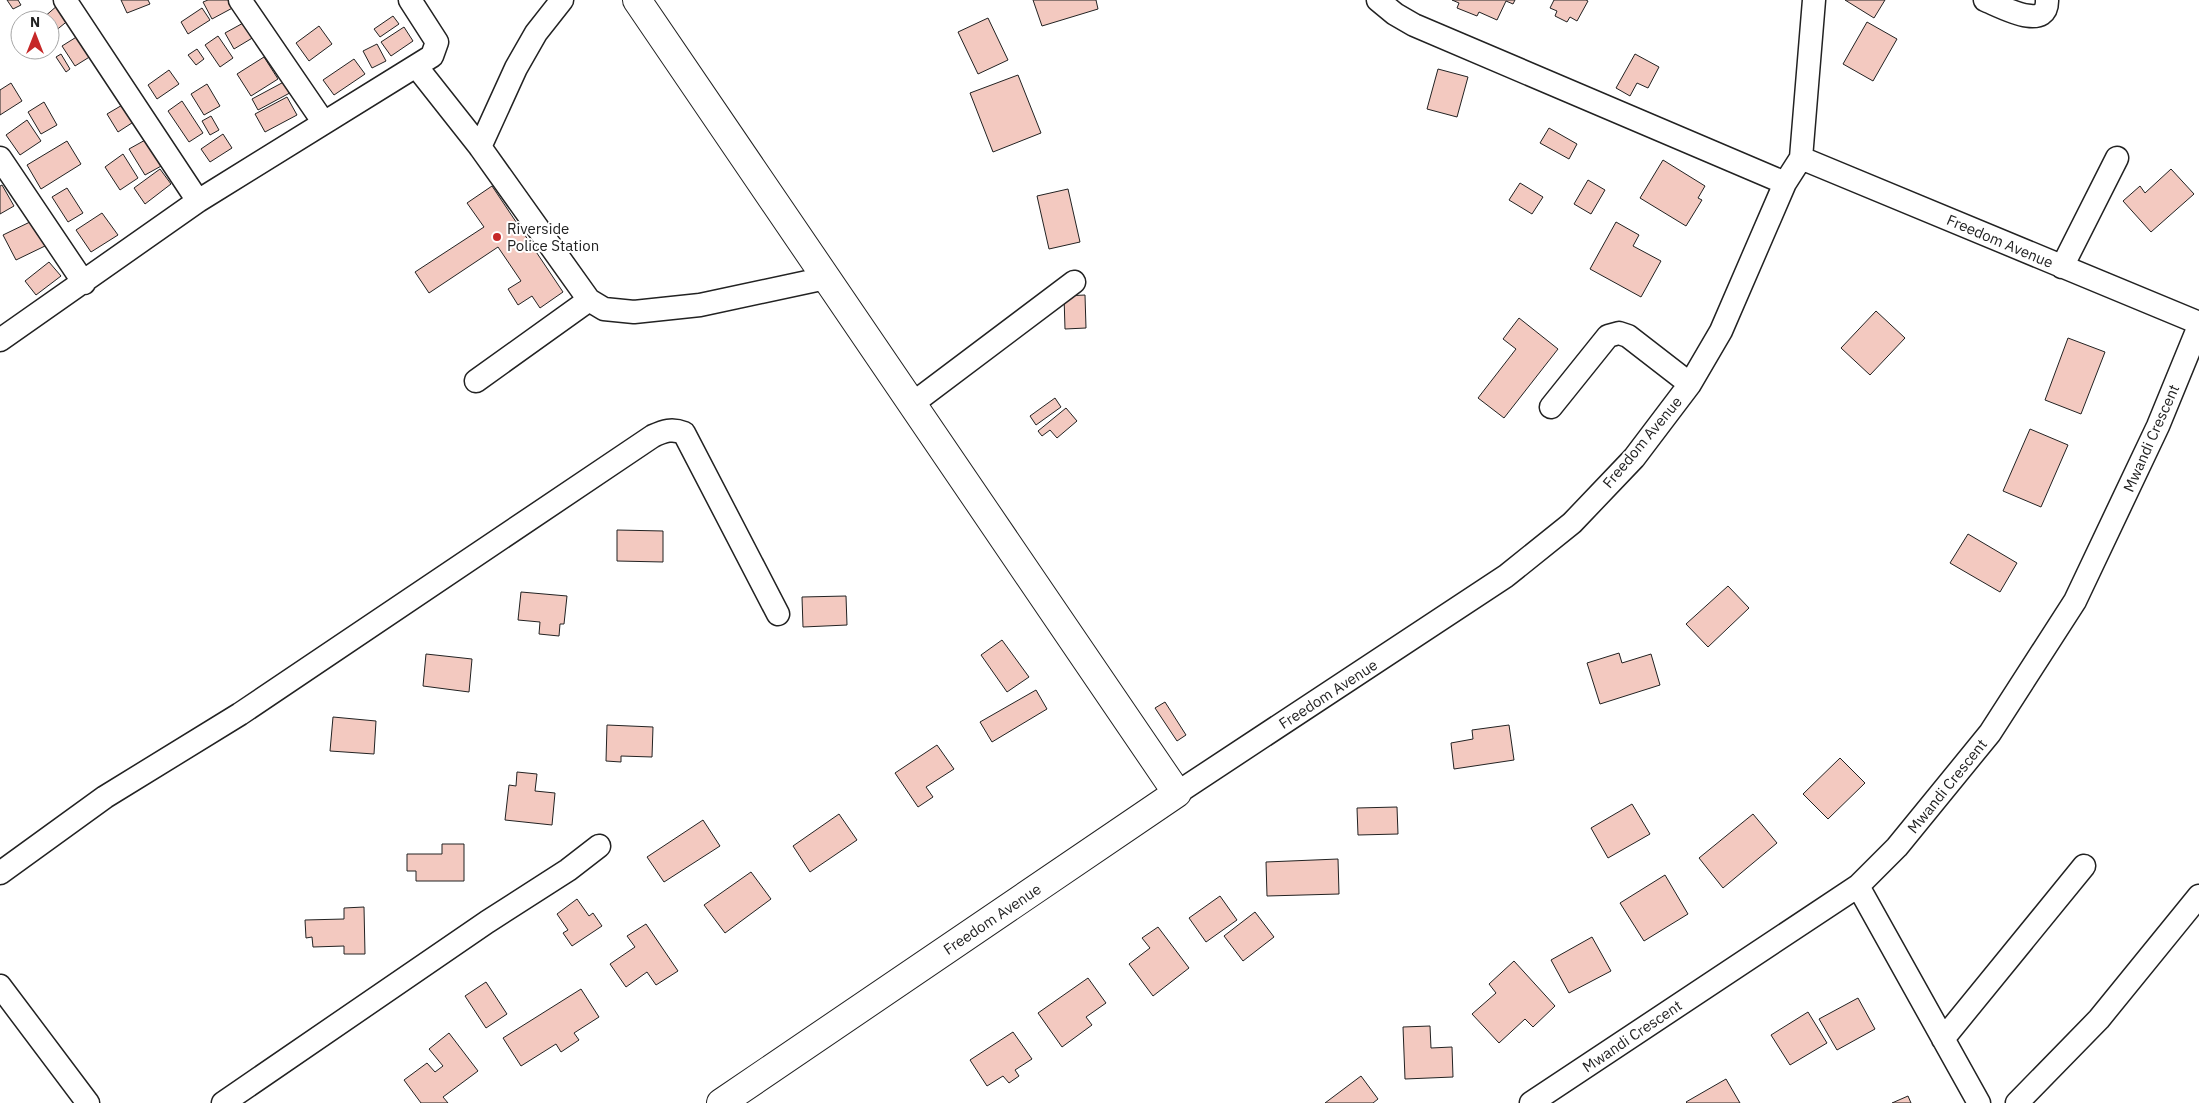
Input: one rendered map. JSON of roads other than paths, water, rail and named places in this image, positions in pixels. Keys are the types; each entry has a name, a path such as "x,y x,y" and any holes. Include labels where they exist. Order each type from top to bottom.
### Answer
{"main road":[{"path":"636,0 1177,793"},
{"name":"Freedom Avenue","path":"721,1103 1177,793"}],"street":[{"path":"65,0 198,201"},
{"path":"240,0 324,123"},
{"path":"0,340 84,283 198,201 432,56 437,42 410,0"},
{"path":"480,147 516,68 536,33 562,0"},
{"path":"1378,0 1395,14 1414,25 1786,183"},
{"name":"Freedom Avenue","path":"1177,793 1506,576 1572,523 1634,458 1690,384 1721,331 1786,183 1801,158 1814,0"},
{"path":"1985,0 2026,16 2034,17 2043,13 2047,6 2047,0"},
{"path":"416,66 480,147 589,300 604,309 634,312 691,306 771,292 826,278"},
{"path":"0,158 84,283"},
{"name":"Freedom Avenue","path":"1801,158 2199,325"},
{"path":"2062,267 2117,158"},
{"path":"912,404 1074,282"},
{"path":"476,381 589,300"},
{"name":"Mwandi Crescent","path":"1531,1103 1858,886 1898,847 1990,733 2075,601 2158,426 2199,325"},
{"path":"1551,407 1608,336 1619,333 1628,336 1690,384"},
{"path":"0,873 105,797 240,714 653,436 665,430 676,430 684,433 778,614"},
{"path":"223,1103 487,922 568,870 600,846"},
{"path":"1943,1039 2084,866"},
{"path":"1858,886 1979,1103"},
{"path":"2017,1103 2100,1019 2192,920 2199,896"},
{"path":"0,986 88,1103"}],"place":[{"name":"Riverside Police Station","path":"497,237"}]}
